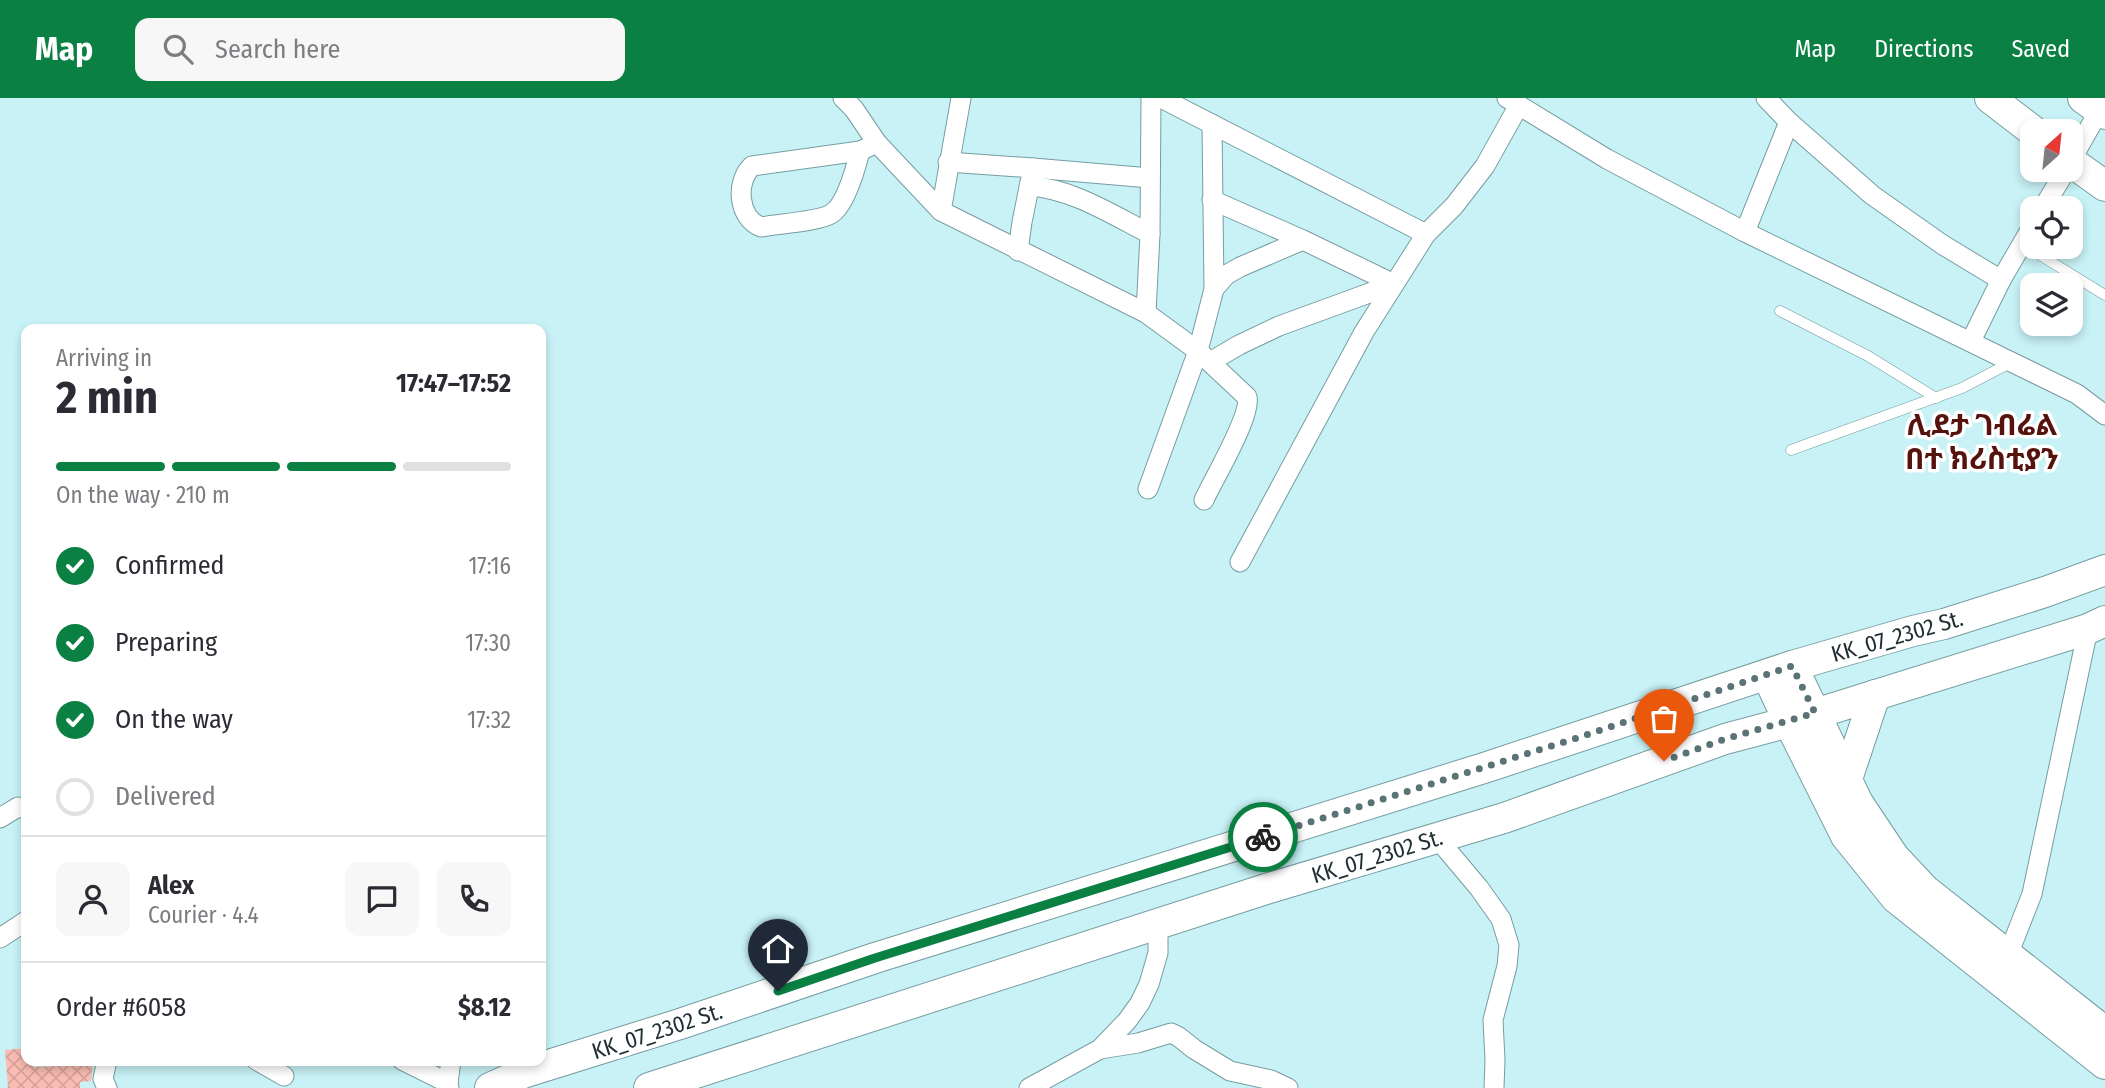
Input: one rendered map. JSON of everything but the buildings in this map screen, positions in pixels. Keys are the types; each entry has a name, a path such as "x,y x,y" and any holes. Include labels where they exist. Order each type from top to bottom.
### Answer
{"main road":[{"path":"1990,98 2020,121"},
{"path":"2083,171 2105,186"},
{"name":"KK_07_2302 St.","path":"546,1066 875,958 1484,768 1780,670 1969,616 2105,570"},
{"name":"KK_07_2302 St.","path":"649,1088 1266,889 1504,818 1712,743 1802,718 2096,625"},
{"path":"1780,670 1802,718 1815,771 1846,836 1888,890 2028,986 2105,1032"},
{"path":"1847,779 1875,695"},
{"path":"1802,718 1847,779 1858,803 1894,857 1924,890 2008,955 2028,986 2105,1065"},
{"path":"1712,743 1753,743 1774,747 1793,754 1815,771"},
{"name":"KK_07_2302 St.","path":"490,1088 545,1066"}],"street":[{"path":"843,98 854,109 868,147 941,211 1146,313 1204,357 1242,391 1249,404 1204,500"},
{"path":"941,211 961,98"},
{"path":"1146,313 1150,234 1151,98"},
{"path":"1161,98 1426,234"},
{"path":"1766,98 1789,122 1872,195 2001,280"},
{"path":"1240,562 1342,370 1426,234 1454,206 1485,166 1513,102 1607,159 1745,232 2077,394 2105,415"},
{"path":"2083,136 2098,106"},
{"path":"1745,232 1789,122"},
{"path":"1149,489 1204,357 1214,289 1212,124"},
{"path":"868,147 839,205 828,216 761,227 746,216 741,194 746,172 752,166 868,147"},
{"path":"948,162 1031,177 1150,178"},
{"path":"1031,177 1047,187 1074,196 1150,234"},
{"path":"1018,251 1031,177"},
{"path":"1212,200 1394,284"},
{"path":"1214,289 1226,275 1240,267 1303,240"},
{"path":"1971,341 2020,248"},
{"path":"1204,357 1394,284"},
{"path":"2008,955 2032,894 2096,625"},
{"path":"0,818 21,808"},
{"path":"1437,838 1501,919 1509,945 1507,966 1493,1020 1494,1088"},
{"path":"0,938 21,925"},
{"path":"1100,1049 1140,1003 1149,984 1158,953 1158,925"},
{"path":"1029,1088 1100,1049 1171,1034 1230,1071 1272,1080 1288,1088"},
{"path":"267,1066 284,1075"},
{"path":"413,1066 449,1085 451,1066"}],"lane":[{"path":"2057,259 2105,295"},
{"path":"1780,312 1868,356 1936,398"},
{"path":"1791,450 1962,388 2013,362"}],"way so far":[{"path":"1263,837 1583,736 1792,666 1815,713 1725,739 1664,761"}],"district":[{"name":"ሊደታ ገብሬል በተ ክሪስቲያን","path":"1982,442"}],"route":[{"path":"778,991 1263,837"}]}
